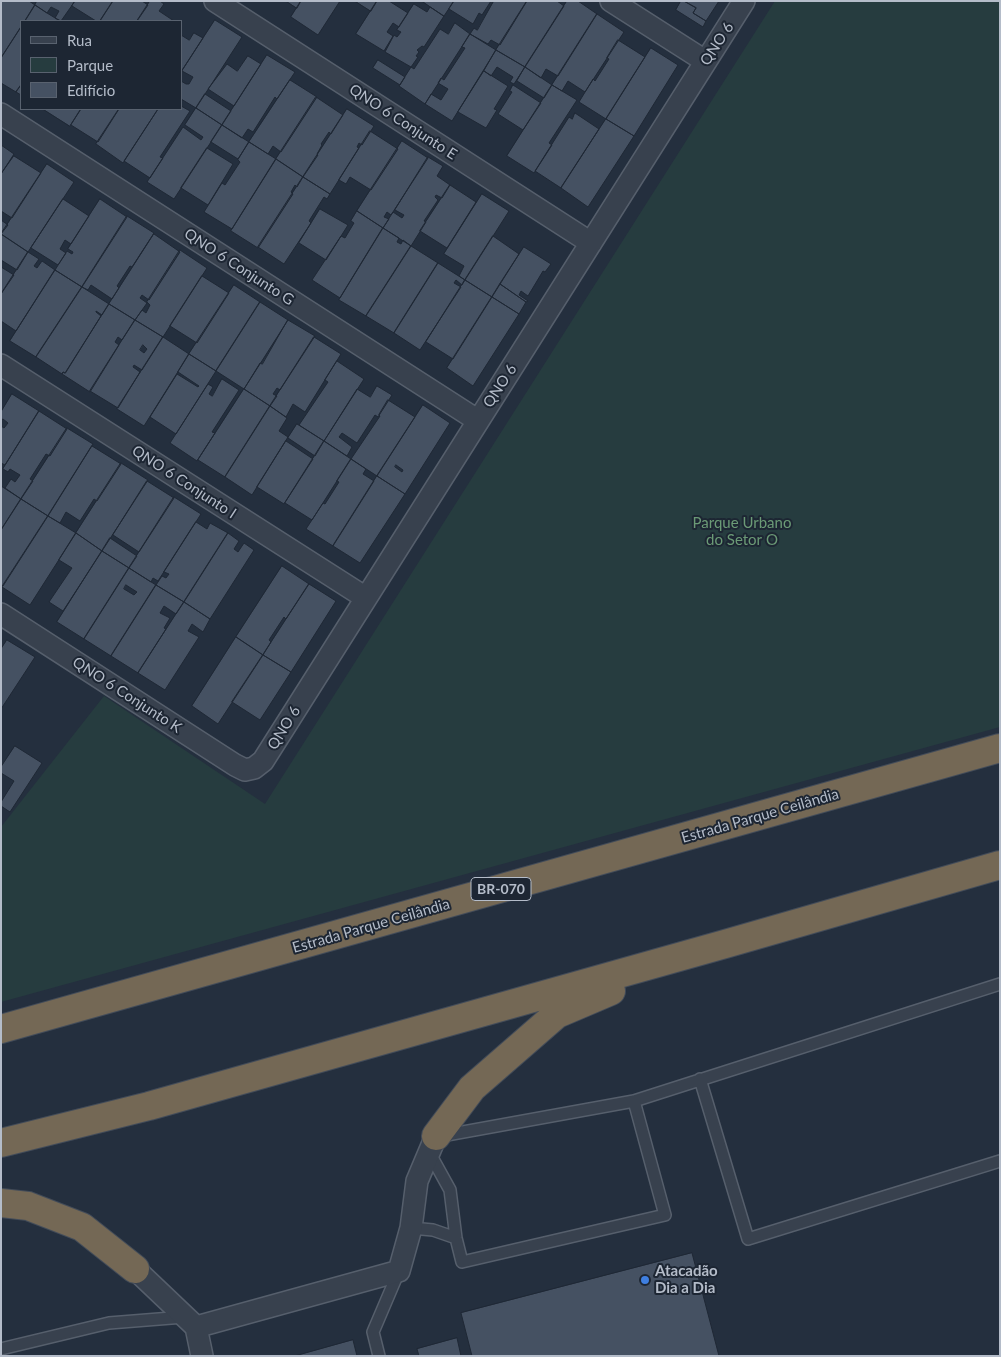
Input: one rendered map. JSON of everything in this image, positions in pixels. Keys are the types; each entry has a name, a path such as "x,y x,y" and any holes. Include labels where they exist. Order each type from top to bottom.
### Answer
{"highway":[{"name":"Estrada Parque Ceilândia","path":"1,1030 1000,748"},
{"path":"1,1143 149,1106 725,944 1000,864"},
{"path":"433,1144 472,1088 557,1014 725,944"},
{"path":"1,1203 28,1206 82,1227 135,1269"}],"street":[{"name":"QNO 6 Conjunto E","path":"215,1 591,243"},
{"path":"611,1 705,61"},
{"name":"QNO 6","path":"254,768 263,761 744,1"},
{"name":"QNO 6 Conjunto G","path":"1,114 478,420"},
{"name":"QNO 6 Conjunto I","path":"1,365 366,598"},
{"name":"QNO 6 Conjunto K","path":"1,614 235,765 245,770 254,768"},
{"path":"190,1322 399,1271 411,1228 417,1181 433,1144"},
{"path":"135,1269 190,1322 202,1356"}],"lane":[{"path":"634,1101 665,1215 462,1262 456,1238 450,1190 433,1144 445,1136 634,1101 1000,984"},
{"path":"700,1079 748,1239 1000,1162"},
{"path":"411,1228 433,1230 456,1238"},
{"path":"379,1356 374,1332 399,1271"},
{"path":"1,1349 109,1323 190,1322"}],"green space":[{"name":"Parque Urbano do Setor O","path":"775,1 1000,1 1000,727 1,1002 1,827 104,696 265,804"}],"building":[{"path":"1,1 29,1 35,5 26,20 20,20 20,29 1,58"},
{"path":"37,1 75,1 62,20 55,18 59,11 51,7 47,13 35,5"},
{"path":"75,1 113,1 101,20 94,20 72,6"},
{"path":"113,1 142,1 148,5 138,20 101,20"},
{"path":"150,1 160,1 164,4 159,11 172,20 138,20"},
{"path":"286,1 301,1 297,8"},
{"path":"301,1 340,1 318,35 291,17"},
{"path":"355,1 377,1 371,11"},
{"path":"377,1 389,1 408,13 399,27 393,23 387,32 393,36 384,51 356,34"},
{"path":"422,1 454,1 444,16"},
{"path":"454,1 491,1 482,15 479,13 473,24 449,9"},
{"path":"494,1 527,1 500,45 491,40 488,44 470,34 474,28 477,30"},
{"path":"527,1 557,1 564,6 525,67 496,50"},
{"path":"567,1 578,1 597,14 558,76 546,69 541,78 525,67"},
{"path":"681,1 696,8 693,13 706,21 703,27 676,10"},
{"path":"684,1 719,1 706,21 693,13 696,8"},
{"path":"414,4 427,12 430,7 444,16 424,47 422,46 417,50 419,52 416,56 418,57 411,67 385,52 394,35 397,37 401,32 397,30"},
{"path":"35,5 58,20 26,20"},
{"path":"597,14 624,32 585,92 568,81 562,91 552,85"},
{"path":"215,20 242,37 196,108 182,100 182,82 189,84 193,77 182,71"},
{"path":"455,23 470,34 425,104 399,86 411,67 414,69 440,29 448,34"},
{"path":"20,29 20,86 16,92 1,83 1,58"},
{"path":"194,33 203,38 182,70 182,36 189,40"},
{"path":"470,34 496,50 452,121 425,104 431,94 441,100 448,89 438,83 441,78 444,80 465,48 462,47"},
{"path":"618,40 645,57 606,119 579,102 593,79 595,81 609,59 607,58"},
{"path":"651,48 678,65 634,136 606,119"},
{"path":"496,50 525,67 514,84 510,82 513,77 497,67 491,76 484,71"},
{"path":"267,55 295,72 277,99 275,97 253,132 248,129 242,138 222,125"},
{"path":"248,56 261,64 234,106 208,89 227,64 237,71"},
{"path":"378,60 405,77 400,85 373,68"},
{"path":"525,67 552,85 544,98 517,81"},
{"path":"484,71 508,86 494,109 497,110 486,128 458,112"},
{"path":"290,80 317,97 281,152 273,146 268,154 249,142"},
{"path":"513,85 541,103 523,130 498,114 512,92 510,91"},
{"path":"552,85 577,100 549,143 552,145 534,173 507,156"},
{"path":"20,86 20,94 16,92"},
{"path":"205,94 231,111 222,125 196,108"},
{"path":"316,97 343,115 331,134 329,132 321,144 318,155 303,177 276,159"},
{"path":"182,107 190,111 160,157 163,158 150,178 124,161 157,110 182,110"},
{"path":"196,108 222,125 174,199 147,182 183,127 201,140 203,137 185,125"},
{"path":"347,109 374,126 362,145 359,143 357,147 359,148 330,194 303,177"},
{"path":"45,110 80,110 70,126"},
{"path":"80,110 118,110 98,142 71,125"},
{"path":"118,110 157,110 123,163 96,144"},
{"path":"575,113 599,129 561,188 535,171 569,117 572,119"},
{"path":"606,119 634,136 588,207 561,188"},
{"path":"222,125 249,142 238,159 211,142"},
{"path":"370,131 398,149 371,190 350,177 346,184 339,180"},
{"path":"402,141 428,158 391,215 387,212 384,217 389,219 383,228 357,211"},
{"path":"249,142 276,159 232,229 204,212 222,183 225,185 240,162 238,160"},
{"path":"1,145 14,154 1,174"},
{"path":"207,148 233,164 208,205 181,188"},
{"path":"14,156 41,173 12,218 1,211 1,174"},
{"path":"428,157 443,166 437,176 450,185 442,198 436,195 435,197 438,200 411,246 383,228 393,212 402,218 404,215 395,210"},
{"path":"276,159 303,177 297,187 295,185 291,192 293,194 258,248 231,231"},
{"path":"47,164 74,182 28,252 1,234"},
{"path":"303,177 330,194 327,199 324,197 309,221 311,223 284,264 258,247"},
{"path":"450,185 476,202 447,248 420,231"},
{"path":"482,194 509,211 465,280 459,276 464,266 444,254"},
{"path":"63,199 89,216 71,244 65,240 60,249 66,253 58,265 31,248"},
{"path":"100,199 127,217 82,287 55,270 67,251 72,254 73,252 68,249"},
{"path":"320,209 348,225 326,260 299,243"},
{"path":"357,211 383,228 340,298 312,280 341,236 345,238 354,223 351,221"},
{"path":"127,216 154,233 117,286 119,288 112,299 91,285 88,290 82,287"},
{"path":"1,220 8,225 1,234"},
{"path":"383,228 399,238 397,242 401,244 403,240 411,246 366,316 339,300"},
{"path":"1,234 28,252 17,270 1,260"},
{"path":"154,234 180,252 149,300 142,295 140,298 147,303 135,320 109,304"},
{"path":"493,236 519,254 492,297 465,280"},
{"path":"411,246 438,263 394,333 366,316"},
{"path":"524,247 551,264 545,272 543,271 528,296 521,291 519,295 528,301 526,302 500,284"},
{"path":"180,250 207,268 163,337 135,320 142,310 146,313 150,305 147,302"},
{"path":"28,252 39,259 34,266 37,268 42,261 55,270 16,331 1,321 1,294"},
{"path":"438,263 465,280 462,285 456,280 454,283 461,287 420,350 394,333"},
{"path":"1,267 14,275 1,294"},
{"path":"55,270 82,287 36,357 10,341"},
{"path":"202,276 229,293 197,343 170,326"},
{"path":"465,280 492,297 453,359 426,342"},
{"path":"500,284 526,302 519,314 492,297"},
{"path":"234,285 260,302 216,371 189,354"},
{"path":"82,287 109,304 102,315 96,311 101,316 65,373 63,372 62,374 36,357"},
{"path":"492,297 519,314 473,386 447,368"},
{"path":"260,302 288,320 244,389 216,371"},
{"path":"109,304 135,320 122,340 118,337 115,342 119,345 90,392 62,374 63,372 65,373"},
{"path":"135,320 163,337 142,370 134,365 133,367 140,372 118,408 90,391","holes":["143,345 147,349 144,353 140,350"]},
{"path":"288,320 315,336 280,390 277,388 273,394 277,396 270,406 244,389 260,363 262,364"},
{"path":"163,337 189,354 144,426 117,409"},
{"path":"314,337 341,354 305,412 293,404 286,417 270,406"},
{"path":"189,354 216,371 176,434 150,417 177,374 199,386 178,372"},
{"path":"337,361 364,379 324,441 299,425 328,382 325,380"},
{"path":"222,379 239,390 212,432 215,433 197,461 170,443 208,384 213,387 209,394 212,396"},
{"path":"377,386 392,395 378,417 375,415 357,443 342,433 339,437 352,447 347,456 324,441 357,389 370,397"},
{"path":"244,389 270,406 225,477 198,460"},
{"path":"12,394 39,411 5,465 1,463 1,426 4,428 8,423 3,419 1,420 1,412"},
{"path":"388,400 415,417 377,476 351,459 380,416"},
{"path":"423,405 450,423 405,494 377,476","holes":["396,465 403,470 402,472 395,467"]},
{"path":"270,406 287,418 279,431 288,437 252,495 225,477"},
{"path":"39,411 67,429 50,456 46,454 30,479 33,481 21,499 5,488 11,479 15,482 20,475 10,469 8,472 3,469"},
{"path":"297,424 324,441 315,456 288,438"},
{"path":"67,428 93,444 48,516 21,499"},
{"path":"286,441 313,459 284,504 257,487"},
{"path":"324,441 351,459 312,520 285,503"},
{"path":"92,446 121,464 97,501 94,499 80,521 66,512 60,523 48,516"},
{"path":"351,459 366,469 363,474 374,481 333,546 306,529 323,503 325,504"},
{"path":"121,463 148,480 102,551 76,533"},
{"path":"377,476 405,494 360,563 333,546"},
{"path":"147,481 174,498 139,552 113,535"},
{"path":"1,486 21,499 1,530"},
{"path":"174,497 201,514 158,581 153,578 151,582 129,568"},
{"path":"21,499 48,516 3,586 1,585 1,530"},
{"path":"48,516 76,533 30,605 2,587"},
{"path":"196,522 207,529 210,523 228,533 184,602 156,585 162,576 166,578 169,574 164,572"},
{"path":"76,533 102,551 63,611 49,602 72,568 59,560"},
{"path":"228,533 239,541 234,549 238,552 244,543 254,550 210,619 184,602"},
{"path":"110,538 137,556 129,568 102,551"},
{"path":"102,551 129,568 84,639 57,622"},
{"path":"282,566 309,584 286,619 284,617 269,640 271,642 263,655 236,637"},
{"path":"129,568 156,585 111,656 84,639","holes":["126,585 137,592 134,595 124,589"]},
{"path":"309,584 336,601 291,672 263,655"},
{"path":"156,585 184,602 176,614 164,606 160,613 170,618 164,628 166,629 138,673 111,656"},
{"path":"184,602 210,619 203,632 192,624 188,631 199,637 165,690 138,673"},
{"path":"236,637 263,655 218,724 192,706"},
{"path":"7,640 35,657 1,709 1,649"},
{"path":"263,655 291,672 260,720 232,702"},
{"path":"15,746 42,763 10,812 1,806 1,802 14,781 1,773 1,767"},
{"name":"Atacadão Dia a Dia","path":"692,1253 719,1356 472,1356 461,1313"},
{"path":"457,1338 461,1356 419,1356 417,1349"},
{"path":"353,1340 357,1356 295,1356"}],"place":[{"name":"Atacadão Dia a Dia","path":"645,1280"}]}
